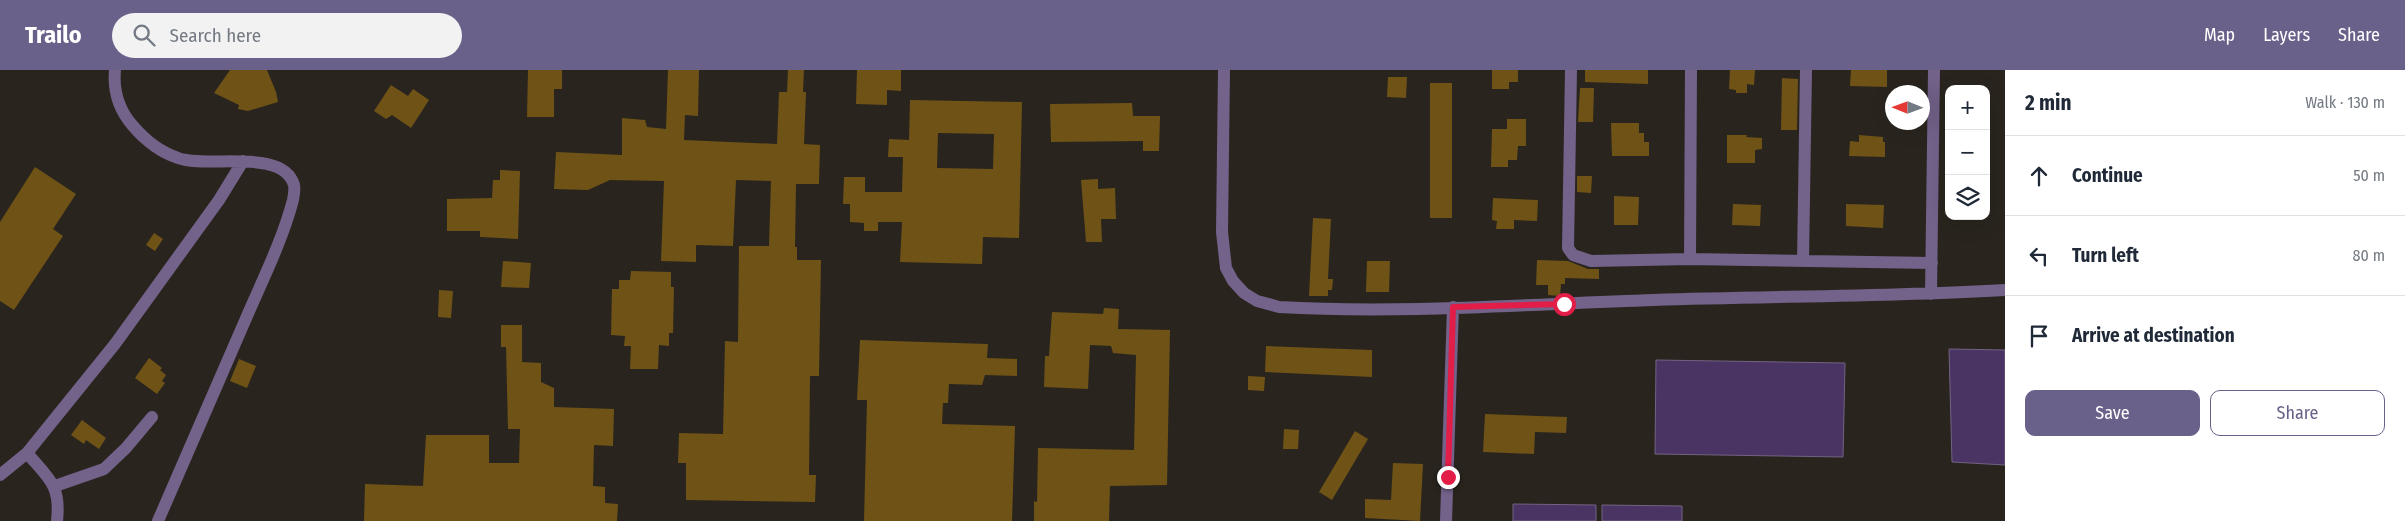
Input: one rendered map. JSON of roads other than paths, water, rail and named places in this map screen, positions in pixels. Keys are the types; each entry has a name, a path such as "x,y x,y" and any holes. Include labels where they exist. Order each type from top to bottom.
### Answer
{"street":[{"path":"115,70 114,85 119,105 143,138 160,150 179,159 197,162 243,161 271,165 283,172 293,182 293,200 272,258 158,521"},
{"path":"1224,70 1223,253 1230,275 1244,293 1257,301 1280,307 1453,307 1687,299 1932,294 2005,290"},
{"path":"1571,70 1568,248 1573,255 1591,261 1690,259 1932,263"},
{"path":"1690,259 1691,70"},
{"path":"1802,261 1806,70"},
{"path":"1932,294 1934,70"},
{"path":"0,475 27,453 115,344 219,200 243,161"},
{"path":"1446,521 1453,307"},
{"path":"55,486 104,469 126,448 152,417"},
{"path":"27,453 55,486 59,502 57,521"}]}
